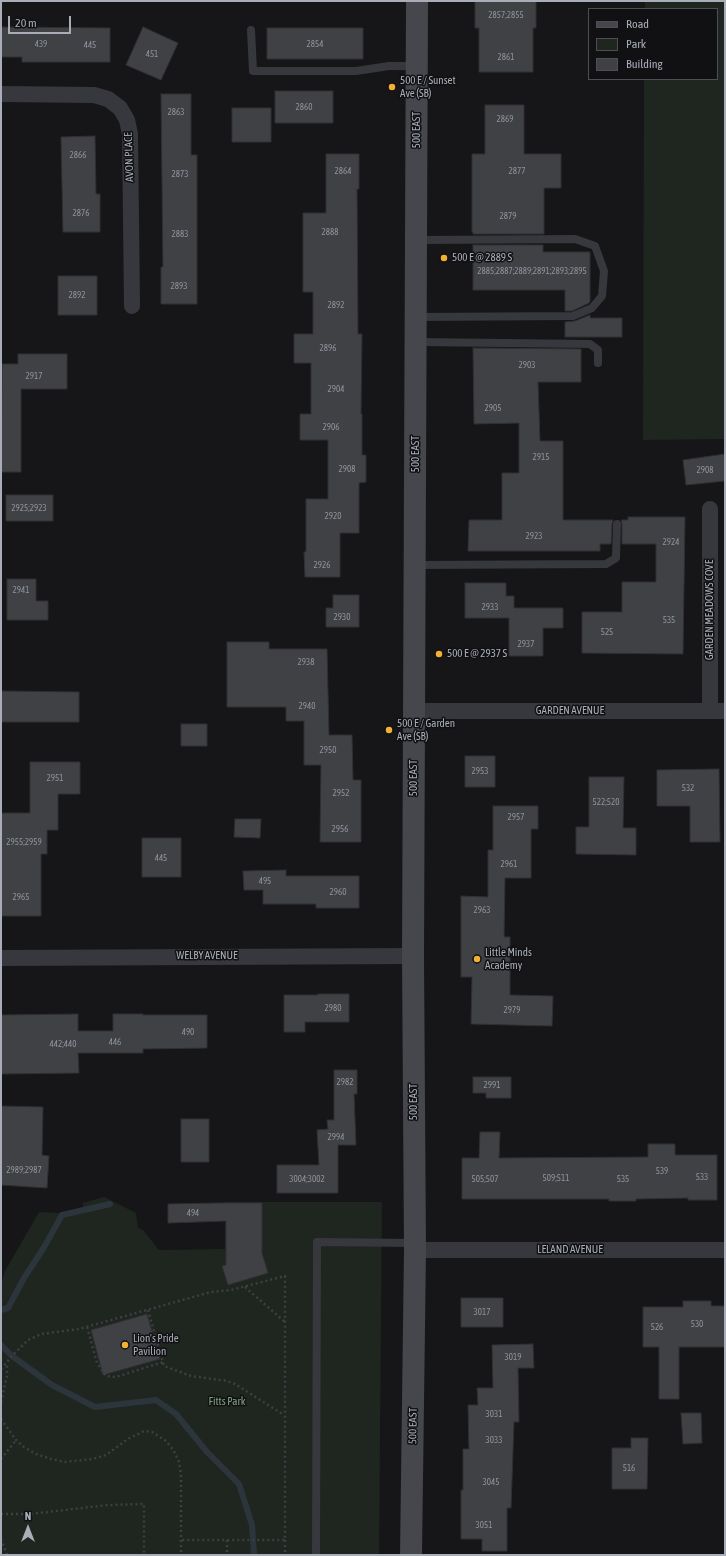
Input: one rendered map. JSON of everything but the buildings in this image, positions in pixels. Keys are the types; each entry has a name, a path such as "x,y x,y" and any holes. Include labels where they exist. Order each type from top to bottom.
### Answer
{"street":[{"name":"500 EAST","path":"411,1555 415,1247 413,956 417,342 417,1"},
{"name":"AVON PLACE","path":"1,94 94,95 108,99 120,108 127,120 130,134 132,306"},
{"name":"GARDEN MEADOWS COVE","path":"710,509 717,711"},
{"name":"GARDEN AVENUE","path":"414,711 717,711"},
{"name":"WELBY AVENUE","path":"1,958 413,956"},
{"name":"LELAND AVENUE","path":"415,1247 725,1250"}],"lane":[{"path":"252,30 253,71 356,71 389,66 417,66"},
{"path":"416,316 573,316 592,308 602,296 604,271 595,246 575,239 417,240"},
{"path":"417,342 590,344 598,350 598,363"},
{"path":"415,565 606,564 616,558 617,524"},
{"path":"316,1555 317,1242 415,1247"}],"path":[{"path":"1,1369 28,1340 41,1334 87,1327 211,1292 231,1290 285,1276 285,1555"},
{"path":"245,1286 285,1323"},
{"path":"148,1310 164,1366 191,1376 227,1381 235,1384 284,1415"},
{"path":"87,1327 97,1363 106,1376 116,1377 162,1362"},
{"path":"1,1402 7,1376 7,1364"},
{"path":"1,1419 16,1440 36,1454 50,1460 65,1462 93,1460 106,1455 128,1439 144,1431 159,1435 170,1446 179,1462 181,1475 180,1555"},
{"path":"1,1459 16,1440"},
{"path":"1,1514 30,1514 108,1505 144,1504 144,1555"},
{"path":"1,1539 7,1555"},
{"path":"180,1540 285,1540"},
{"path":"227,1540 227,1555"}],"green space":[{"path":"645,1 725,1 725,439 643,440 644,80 718,80 718,8 645,8"},
{"name":"Fitts Park","path":"104,1197 136,1213 138,1228 143,1230 159,1250 225,1249 225,1202 382,1202 379,1555 1,1555 1,1284 5,1271 39,1212 83,1214 83,1203"}],"waterway":[{"path":"1,1310 8,1308 24,1278 43,1249 62,1215 110,1204"},
{"path":"1,1345 12,1356 52,1385 95,1407 156,1400 176,1414 207,1452 239,1484 252,1525 254,1555"}],"place":[{"name":"500 E / Sunset Ave (SB)","path":"392,87"},
{"name":"500 E @ 2889 S","path":"444,258"},
{"name":"500 E @ 2937 S","path":"439,654"},
{"name":"500 E / Garden Ave (SB)","path":"389,730"},
{"name":"Little Minds Academy","path":"477,959"},
{"name":"Lion's Pride Pavilion","path":"125,1345"}]}
